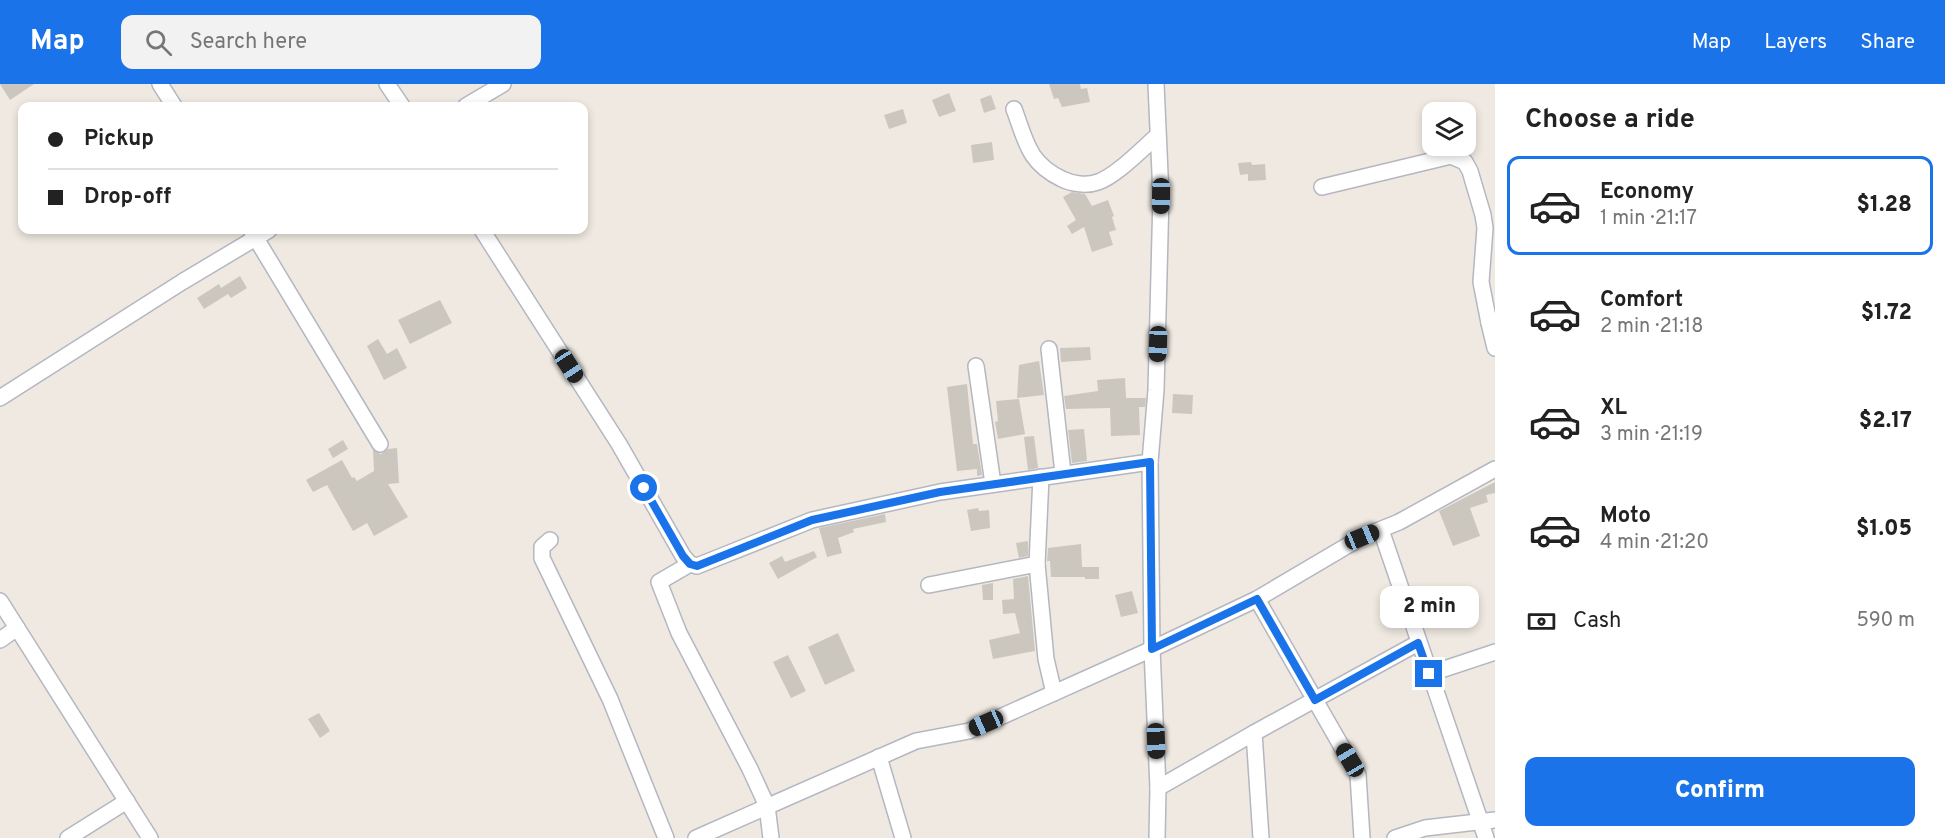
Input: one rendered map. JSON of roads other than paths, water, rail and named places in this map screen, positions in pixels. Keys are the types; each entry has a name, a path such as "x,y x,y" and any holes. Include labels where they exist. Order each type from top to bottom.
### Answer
{"street":[{"path":"160,84 171,102"},
{"path":"387,84 399,102"},
{"path":"473,102 503,84"},
{"path":"1156,84 1161,196 1160,275 1156,390 1150,462 1152,649 1158,788 1157,838"},
{"path":"1014,109 1031,154 1038,165 1067,182 1081,184 1098,182 1157,136"},
{"path":"1322,187 1451,156 1465,162 1470,171 1483,215 1485,228 1481,282 1492,321 1495,348"},
{"path":"0,398 256,234"},
{"path":"260,234 380,444"},
{"path":"485,234 619,444 683,556 690,564 697,566 812,520 940,492 1150,462"},
{"path":"1049,349 1063,473"},
{"path":"976,366 993,484"},
{"path":"696,838 916,741 969,731 1152,649 1257,599 1362,537 1399,522 1495,469"},
{"path":"1041,477 1037,564 1046,659 1054,693"},
{"path":"1381,530 1429,674 1488,821 1486,838"},
{"path":"550,540 542,547 542,558 610,699 666,838"},
{"path":"690,564 658,582 679,633 767,806 771,838"},
{"path":"929,585 1037,564"},
{"path":"1257,599 1358,775 1362,838"},
{"path":"0,601 150,838"},
{"path":"0,640 17,628"},
{"path":"1158,788 1418,643"},
{"path":"1429,674 1495,652"},
{"path":"1254,734 1261,838"},
{"path":"879,757 903,838"},
{"path":"68,838 127,801"},
{"path":"1395,838 1425,828 1488,821"}]}
